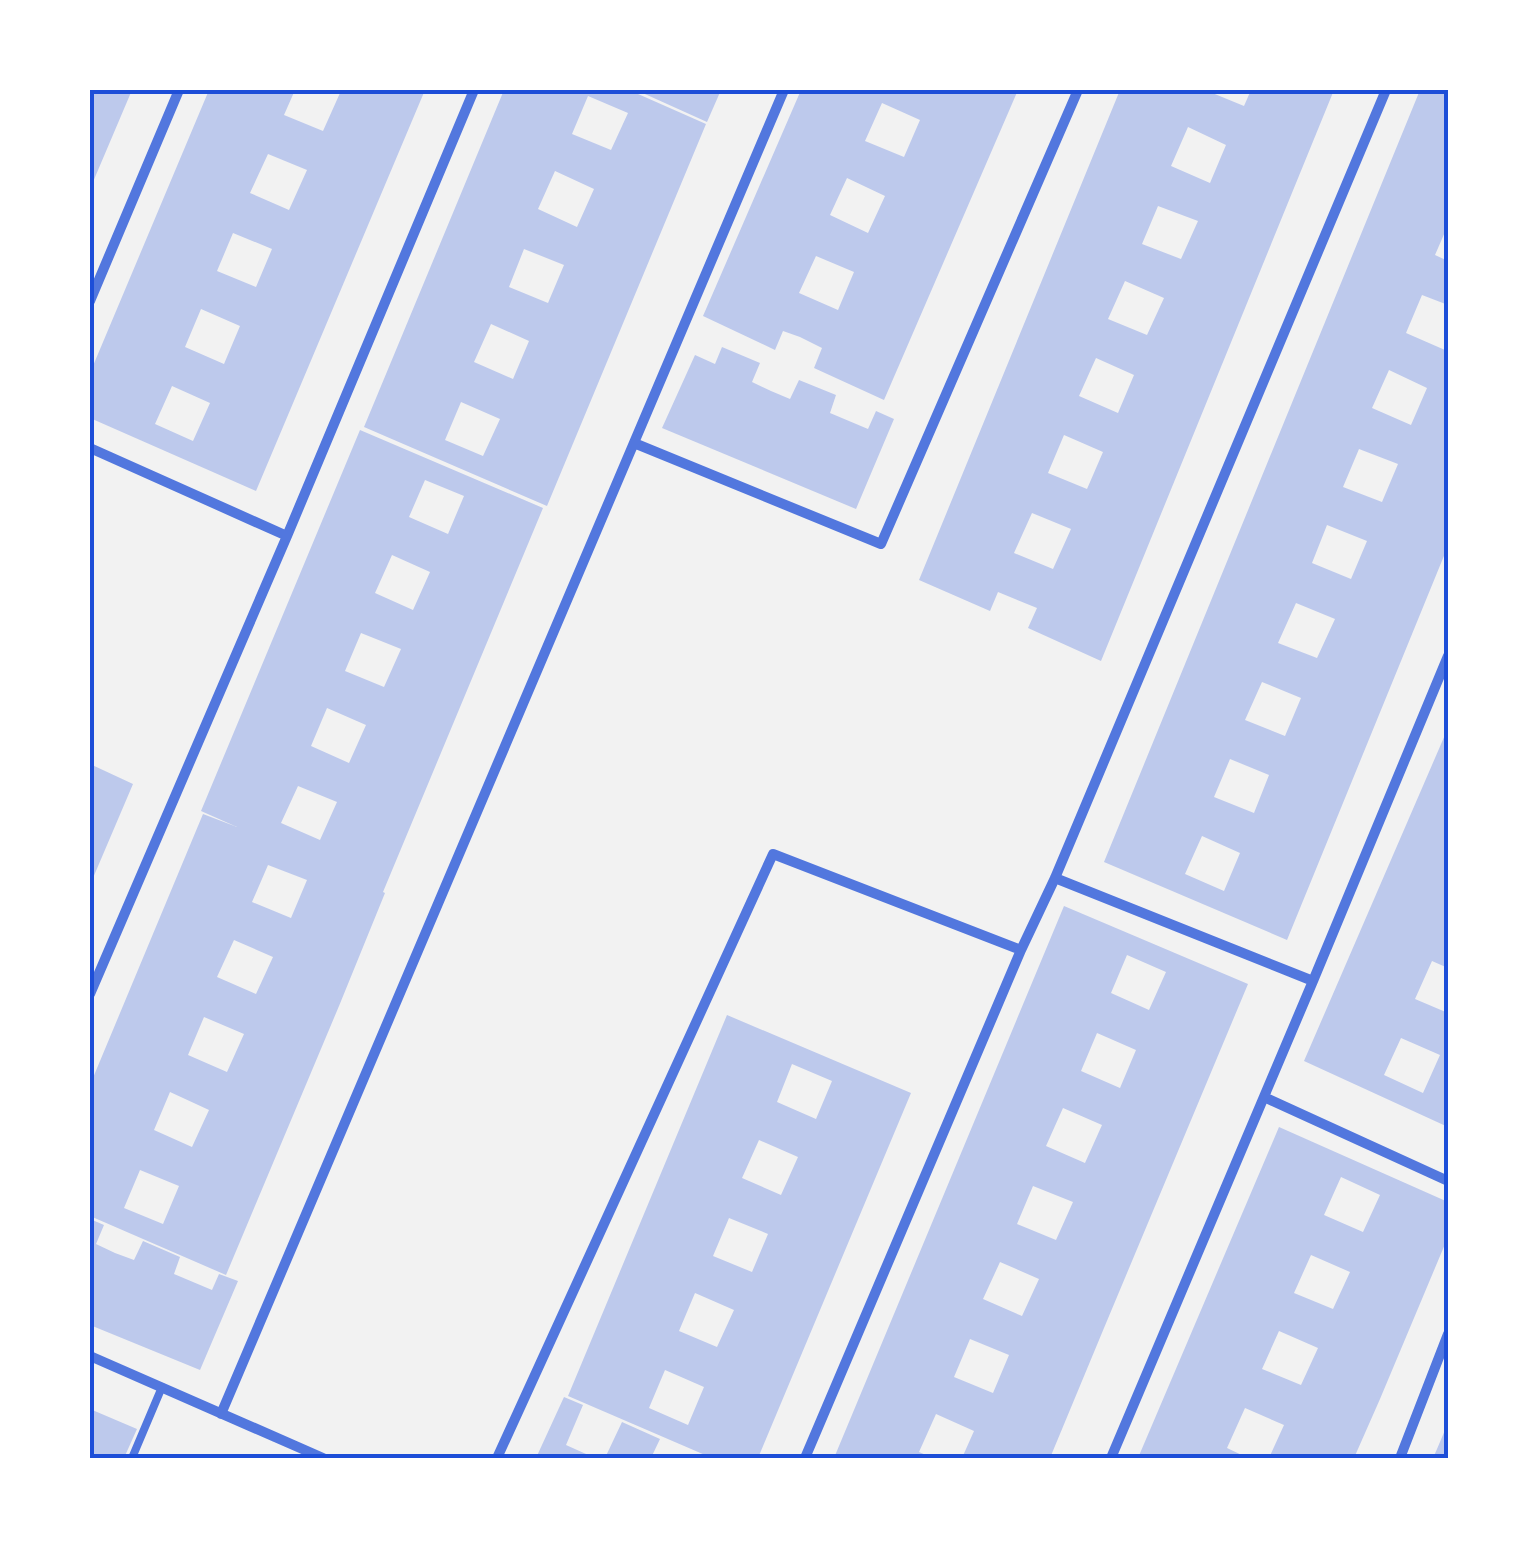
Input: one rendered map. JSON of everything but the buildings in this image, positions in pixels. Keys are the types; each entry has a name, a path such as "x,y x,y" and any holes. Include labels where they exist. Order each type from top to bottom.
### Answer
{"street":[{"path":"90,301 179,90"},
{"path":"90,994 474,90"},
{"path":"221,1414 784,90"},
{"path":"634,443 881,544 1078,90"},
{"path":"805,1458 1055,878 1386,90"},
{"path":"90,448 287,536"},
{"path":"1111,1458 1448,656"},
{"path":"497,1458 773,854 1022,950"},
{"path":"1055,878 1314,981"},
{"path":"1264,1097 1448,1181"},
{"path":"1400,1458 1448,1334"},
{"path":"90,1356 323,1458"}],"lane":[{"path":"132,1458 162,1386"}]}
